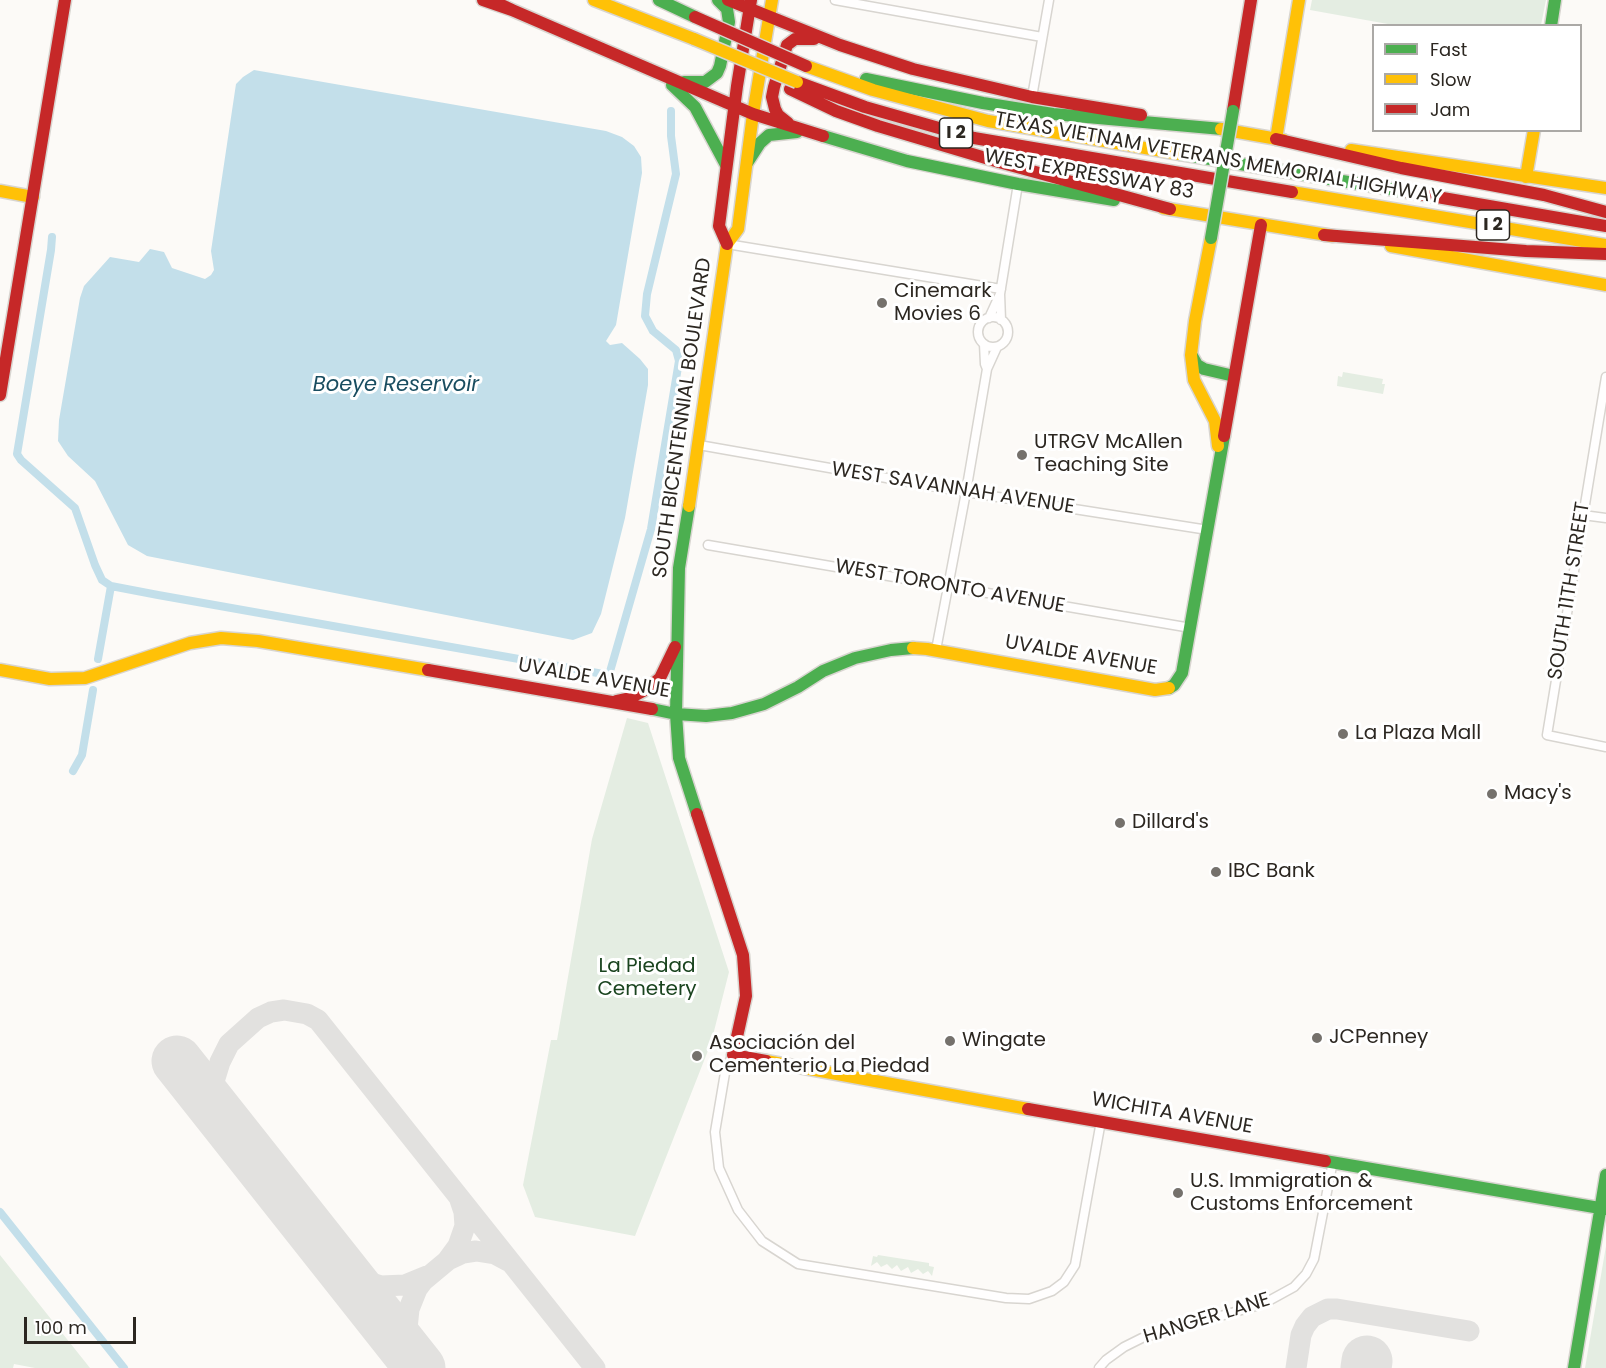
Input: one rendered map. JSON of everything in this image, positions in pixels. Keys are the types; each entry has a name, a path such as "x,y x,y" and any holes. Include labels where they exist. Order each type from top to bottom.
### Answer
{"main road":[{"path":"0,394 65,0"},
{"name":"WEST EXPRESSWAY 83","path":"483,0 512,10 753,114 812,134 908,161 1018,184 1324,234 1606,285"},
{"path":"491,0 512,10"},
{"path":"594,0 694,39 793,86 836,111 999,162 1170,209"},
{"path":"674,81 705,82 717,73 729,22 727,9 718,0"},
{"path":"728,0 751,5 770,18 913,69 1032,97 1275,139 1606,188"},
{"name":"SOUTH BICENTENNIAL BOULEVARD","path":"733,1055 746,996 743,955 679,758 676,714 679,568 727,244 738,229 745,167 772,0"},
{"path":"1218,471 1215,421 1194,380 1191,355 1251,0"},
{"path":"1275,139 1299,0"},
{"path":"1551,24 1555,0"},
{"name":"TEXAS VIETNAM VETERANS MEMORIAL HIGHWAY","path":"662,1 806,66 873,90 988,121 1606,226"},
{"name":"SOUTH BICENTENNIAL BOULEVARD","path":"727,244 719,226 734,106 751,5"},
{"path":"797,129 778,115 773,103 774,87 787,45 795,39 827,40"},
{"path":"806,66 983,103 1053,114 1222,129"},
{"path":"660,75 695,107 726,165"},
{"name":"TEXAS VIETNAM VETERANS MEMORIAL HIGHWAY","path":"793,86 974,138 1606,245"},
{"path":"745,167 760,143 769,135 786,132 812,134"},
{"path":"1526,177 1533,132"},
{"path":"1275,139 1401,168 1544,195 1606,212"},
{"path":"0,191 33,197"},
{"path":"1191,628 1261,225"},
{"path":"1324,234 1526,251 1606,254"},
{"path":"1191,355 1197,365 1204,369 1234,376"},
{"name":"UVALDE AVENUE","path":"0,670 50,679 85,678 190,643 221,638 269,643 676,714 721,715 749,709 776,698 839,664 873,653 909,648 936,650 1155,690 1167,689 1174,685 1182,673 1191,628"},
{"path":"613,702 630,698 647,689 660,678 677,640"},
{"name":"WICHITA AVENUE","path":"733,1055 973,1100 1603,1209"},
{"path":"1574,1368 1603,1209 1606,1175"}],"street":[{"path":"836,0 1042,37"},
{"path":"1032,97 1048,0"},
{"path":"1001,320 1000,291 1018,184"},
{"path":"727,244 1000,291"},
{"path":"989,318 1000,291"},
{"path":"989,318 1001,320 1007,326 1008,335 1003,344 989,347 979,338 979,329 989,318"},
{"path":"984,344 987,369"},
{"path":"936,650 987,369 997,347"},
{"name":"SOUTH 11TH STREET","path":"1606,377 1547,735 1606,747"},
{"name":"WEST SAVANNAH AVENUE","path":"699,445 966,492 1208,530"},
{"path":"1583,515 1606,518"},
{"name":"WEST TORONTO AVENUE","path":"708,545 1191,628"},
{"path":"733,1055 726,1067 715,1132 719,1168 738,1210 762,1241 798,1264 1006,1298 1029,1299 1052,1291 1064,1282 1075,1265 1101,1121"},
{"name":"HANGER LANE","path":"1099,1368 1124,1347 1142,1338 1263,1304 1294,1287 1306,1274 1314,1259 1333,1161"}],"green space":[{"path":"1312,0 1546,0 1541,24 1388,24 1310,10"},
{"path":"1343,372 1383,379 1382,384 1385,384 1383,394 1337,386 1338,376 1342,377"},
{"name":"La Piedad Cemetery","path":"627,718 648,723 729,972 711,1043 635,1236 535,1217 523,1185 551,1040 557,1040 592,839"},
{"path":"1606,1246 1606,1368 1585,1368"},
{"path":"0,1255 90,1368 35,1368 14,1364 13,1368 0,1368"},
{"path":"873,1256 929,1263 929,1266 934,1267 932,1276 928,1271 923,1274 918,1269 911,1273 908,1267 901,1271 897,1265 892,1269 887,1264 881,1267 877,1262 871,1266"}],"water":[{"name":"Boeye Reservoir","path":"254,70 606,131 622,137 634,146 641,157 642,173 616,325 606,341 610,345 622,343 640,359 648,369 648,385 625,518 601,614 592,633 573,640 147,556 128,545 95,481 68,456 58,441 59,420 80,298 84,286 110,257 139,262 150,249 164,252 172,268 205,279 214,270 211,251 236,84"}],"waterway":[{"path":"52,237 17,454 75,508 102,580 111,586 158,595 609,675 651,529 679,361 676,350 653,331 645,316 647,294 676,174 671,136 671,111"},
{"path":"98,659 111,586"},
{"path":"73,771 82,755 93,690"},
{"path":"0,1212 124,1368"}],"taxiway":[{"path":"208,1101 220,1062 229,1044 258,1018 271,1012 284,1010 307,1014 318,1020 595,1368"},
{"path":"421,1368 408,1339 409,1309 423,1281 447,1261 458,1246 465,1226 460,1200"},
{"path":"448,1260 463,1253 476,1251 495,1254 508,1261"},
{"path":"335,1262 359,1279 381,1286 405,1285 427,1276"},
{"path":"1296,1368 1301,1335 1305,1326 1312,1317 1328,1309 1469,1331"}],"runway":[{"path":"177,1061 420,1368"},
{"path":"1366,1368 1367,1361"}],"traffic: fast":[{"path":"659,0 695,17"},
{"path":"684,82 705,82 717,73 720,66 729,22 727,9 718,0"},
{"path":"1551,24 1555,0"},
{"path":"866,79 983,103 1053,114 1222,129"},
{"path":"672,85 695,107 726,165"},
{"path":"1211,238 1233,111"},
{"path":"747,163 760,143 769,135 797,132"},
{"path":"823,136 907,161 1018,184 1114,200"},
{"path":"1180,154 1408,192"},
{"path":"1192,356 1197,365 1204,369 1234,376"},
{"path":"1169,688 1174,685 1182,673 1224,436"},
{"path":"689,506 679,568 676,714 679,758 697,814"},
{"path":"652,709 676,714 706,716 732,713 764,704 823,671 855,658 913,648"},
{"path":"1325,1161 1606,1209"},
{"path":"1574,1368 1606,1175"}],"traffic: slow":[{"path":"594,0 694,39"},
{"path":"689,506 727,244 738,229 753,114 772,0"},
{"path":"1276,139 1299,0"},
{"path":"694,39 797,82"},
{"path":"806,66 873,90 988,121 1180,154"},
{"path":"1221,129 1283,140"},
{"path":"1526,177 1534,132"},
{"path":"1351,150 1606,188"},
{"path":"0,191 33,197"},
{"path":"1292,192 1606,245"},
{"path":"1163,208 1333,236"},
{"path":"1211,238 1191,355 1194,380 1215,421 1218,446"},
{"path":"1391,246 1606,285"},
{"path":"0,670 50,679 85,678 190,643 221,638 258,641 428,670"},
{"path":"913,648 1155,690 1169,688"},
{"path":"766,1061 1028,1109"}],"traffic: jam":[{"path":"0,395 65,0"},
{"path":"483,0 512,10 753,114 823,136"},
{"path":"491,0 512,10"},
{"path":"728,0 840,45 913,69 1032,97 1141,115"},
{"path":"727,244 719,226 737,86 751,0"},
{"path":"1233,111 1251,0"},
{"path":"695,17 806,66"},
{"path":"788,123 778,115 775,109 772,97 774,87 787,45 795,39 814,39"},
{"path":"797,82 865,107 974,138 1292,192"},
{"path":"790,89 836,111 878,126 1170,209"},
{"path":"1276,139 1401,168 1544,195 1606,212"},
{"path":"1408,192 1606,226"},
{"path":"1224,436 1261,225"},
{"path":"1324,235 1526,251 1606,254"},
{"path":"616,701 630,698 647,689 660,678 675,647"},
{"path":"428,670 652,709"},
{"path":"697,814 743,955 746,996 733,1055 766,1061"},
{"path":"1028,1109 1325,1161"}],"place":[{"name":"Cinemark Movies 6","path":"882,303"},
{"name":"UTRGV McAllen Teaching Site","path":"1022,455"},
{"name":"La Plaza Mall","path":"1343,734"},
{"name":"Macy's","path":"1492,794"},
{"name":"Dillard's","path":"1120,823"},
{"name":"IBC Bank","path":"1216,872"},
{"name":"JCPenney","path":"1317,1038"},
{"name":"Wingate","path":"950,1041"},
{"name":"Asociación del Cementerio La Piedad","path":"697,1056"},
{"name":"U.S. Immigration & Customs Enforcement","path":"1178,1193"}]}
